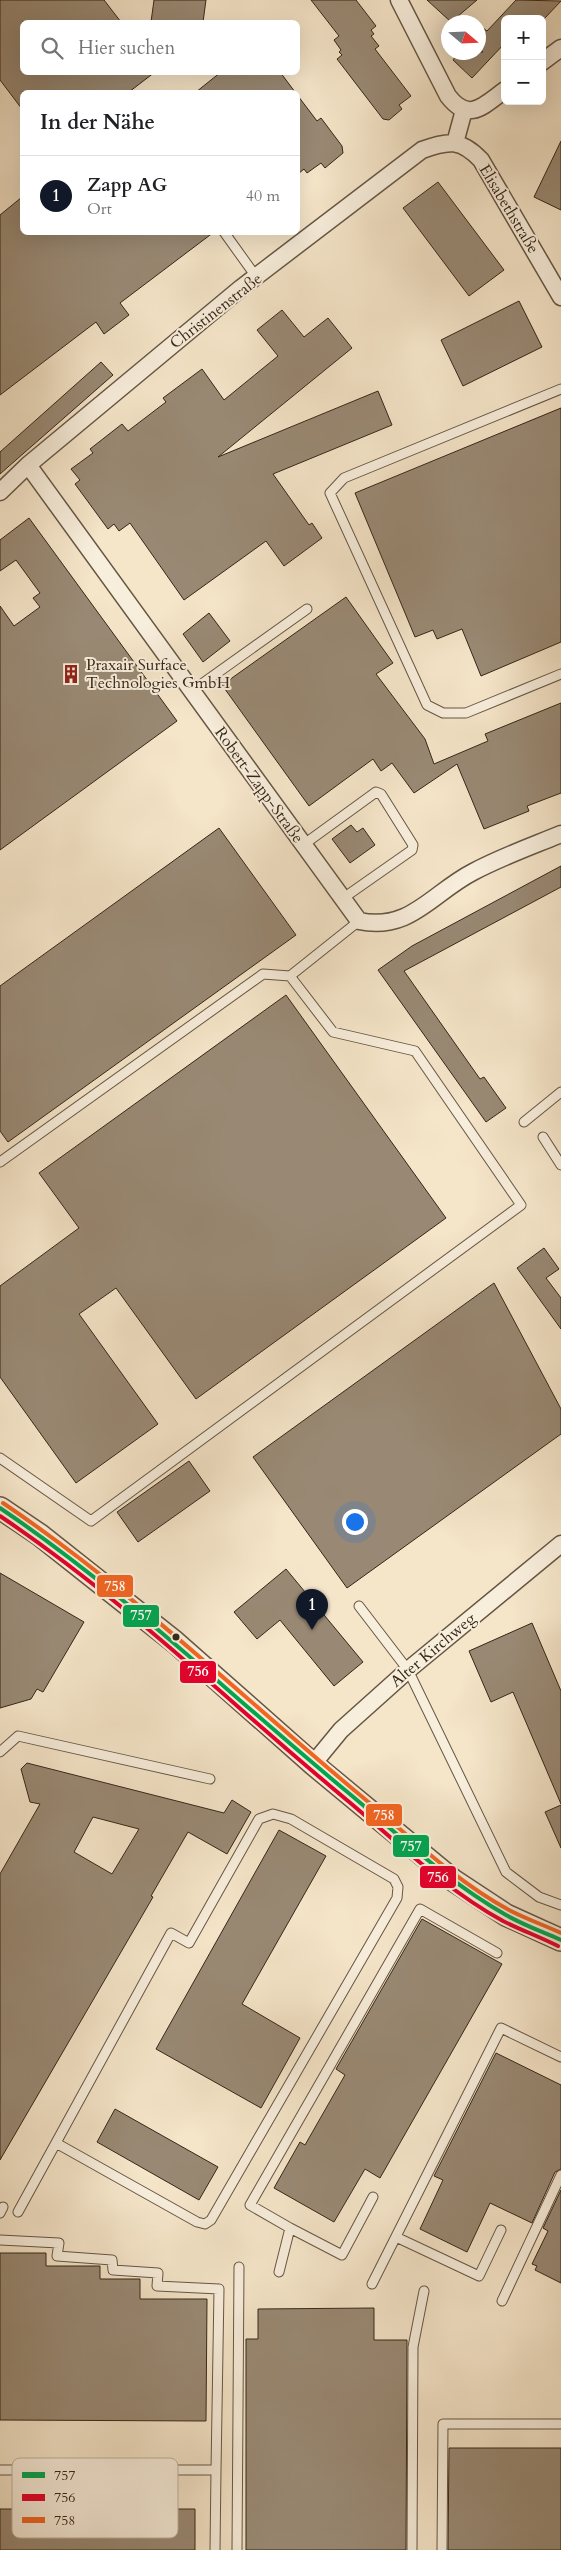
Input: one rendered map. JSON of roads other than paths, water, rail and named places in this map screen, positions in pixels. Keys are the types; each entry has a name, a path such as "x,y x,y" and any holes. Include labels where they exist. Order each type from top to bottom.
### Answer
{"street":[{"path":"399,0 448,96 464,110 472,111 480,108 501,93"},
{"path":"545,60 561,48"},
{"path":"448,143 464,110"},
{"name":"Christinenstraße","path":"0,492 28,465 241,288 257,278 422,150 448,143"},
{"name":"Elisabethstraße","path":"448,143 469,148 481,160 561,297"},
{"name":"Robert-Zapp-Straße","path":"28,465 359,921"},
{"path":"359,921 385,924 404,918 472,872 561,834"},
{"path":"0,1508 40,1534 175,1642 312,1764 452,1880 506,1915 561,1940"},
{"name":"Alter Kirchweg","path":"312,1764 341,1730 408,1670 561,1544"}],"lane":[{"path":"226,235 257,278"},
{"path":"561,389 344,478 330,493 427,705 443,713 466,713 561,674"},
{"path":"192,692 307,609"},
{"path":"303,845 376,792 380,794 413,845 412,850 342,899"},
{"path":"0,1162 264,974 290,976 359,921"},
{"path":"0,1458 91,1521 520,1206 415,1050 333,1032 290,976"},
{"path":"524,1122 561,1092"},
{"path":"543,1137 561,1165"},
{"path":"359,1606 408,1670 506,1872 539,1896 561,1905"},
{"path":"0,1752 18,1736 210,1778"},
{"path":"18,2212 171,1933 189,1943 259,1819 273,1814 291,1819 394,1879 398,1888 396,1898 211,2220 205,2224 197,2222 56,2143"},
{"path":"373,2197 342,2255 250,2205 420,1909 497,1953"},
{"path":"372,2284 501,2028 561,2056"},
{"path":"502,2301 561,2175"},
{"path":"279,2272 290,2228"},
{"path":"396,2237 479,2276 501,2230"},
{"path":"0,2240 59,2243 57,2256 112,2260 113,2270 158,2273 157,2286 219,2289 215,2550"},
{"path":"237,2550 239,2267"},
{"path":"412,2550 413,2347 424,2291"},
{"path":"442,2550 443,2424 561,2424"},
{"path":"178,2470 216,2470"}],"place":[{"name":"Praxair Surface Technologies GmbH","path":"71,674"},
{"name":"Zapp AG","path":"312,1630"}]}
